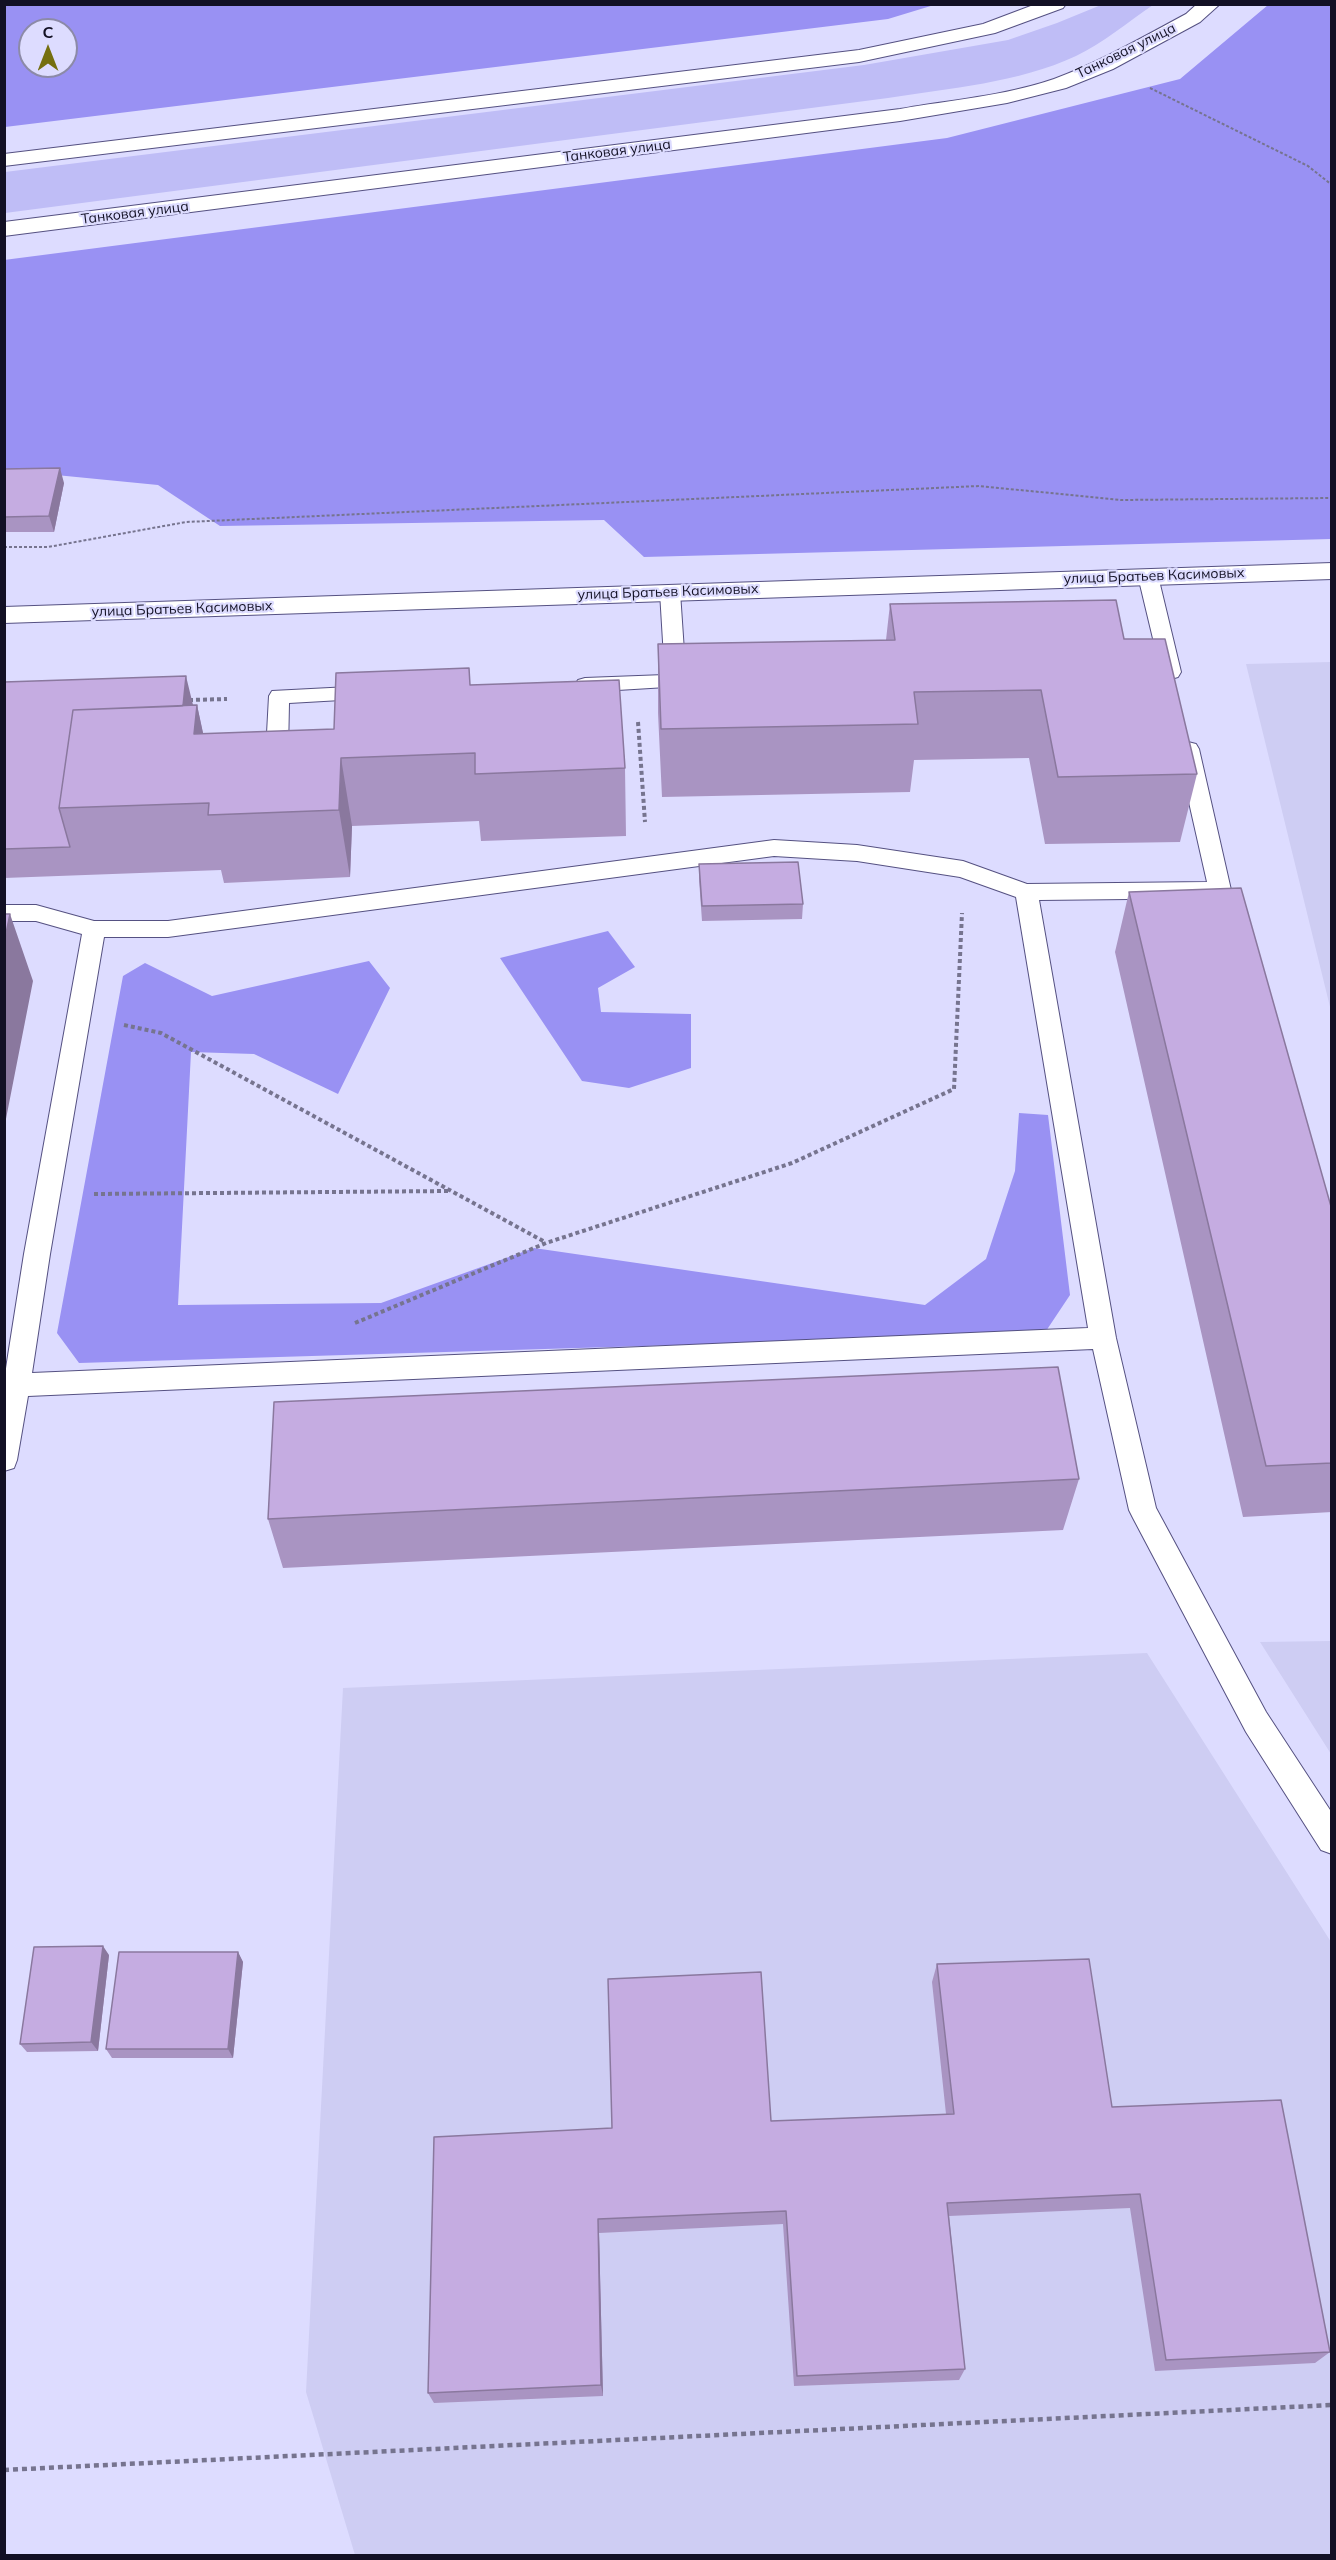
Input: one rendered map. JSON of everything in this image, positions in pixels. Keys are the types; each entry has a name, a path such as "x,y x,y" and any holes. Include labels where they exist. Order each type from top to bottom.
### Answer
{"main road":[{"path":"4,159 859,56 988,30 1056,4"},
{"name":"Танковая улица","path":"4,229 900,115 1006,97 1059,84 1106,65 1193,18 1210,4"},
{"name":"улица Братьев Касимовых","path":"4,615 1332,571"}],"lane":[{"path":"1148,576 1177,698"},
{"path":"563,686 676,681 669,592"},
{"path":"277,753 279,696 385,692"},
{"path":"4,913 36,913 94,929 168,929 774,848 857,854 963,869 1026,892 1220,890 1184,732"},
{"path":"1026,892 1103,1338 1143,1510 1256,1722 1332,1840"},
{"path":"4,1460 94,929"},
{"path":"17,1385 1103,1338"}],"path":[{"path":"1150,89 1308,166 1332,185"},
{"path":"4,547 48,547 186,522 979,486 1121,500 1332,498"},
{"path":"634,683 649,865"},
{"path":"188,700 227,699"},
{"path":"348,1326 546,1243 792,1163 954,1089 963,869"},
{"path":"79,1015 161,1033 546,1243"},
{"path":"48,1195 452,1191"},
{"path":"4,2470 1332,2405"}],"shaded area":[{"path":"5,4 934,5 888,19 5,127"},
{"path":"1101,5 1153,5 1086,51 1054,65 1007,79 888,98 5,213 5,172 864,65 1008,40"},
{"path":"1268,5 1331,5 1331,539 644,557 604,520 220,526 158,485 5,470 4,260 947,138 1180,79"},
{"path":"1332,662 1331,1011 1246,664"},
{"path":"608,931 635,967 598,988 601,1012 691,1014 691,1068 629,1088 582,1081 500,958"},
{"path":"369,961 390,988 338,1094 254,1054 191,1052 178,1305 381,1303 534,1248 925,1305 986,1259 1015,1171 1019,1113 1048,1115 1070,1295 1044,1334 79,1363 57,1333 123,976 145,963 212,996"},
{"path":"1332,1641 1331,1754 1260,1642"},
{"path":"1147,1653 1331,1942 1331,2555 355,2555 306,2392 343,1688"}],"building":[{"path":"60,468 49,516 4,517 4,469"},
{"path":"1116,600 1124,639 1165,639 1197,774 1058,777 1041,690 914,692 918,724 661,729 658,644 895,640 890,604"},
{"path":"469,668 470,685 619,680 625,768 475,774 475,753 341,758 339,810 208,815 209,803 59,808 73,710 197,705 194,734 334,729 336,673"},
{"path":"186,676 183,706 73,710 59,808 70,847 4,849 4,682"},
{"path":"798,862 803,904 702,906 699,864"},
{"path":"1241,888 1332,1210 1332,1463 1266,1466 1129,892"},
{"path":"4,914 10,914 4,943"},
{"path":"1058,1367 1079,1479 268,1519 274,1402"},
{"path":"103,1946 91,2042 20,2044 34,1947"},
{"path":"119,1952 238,1952 228,2049 106,2049"},
{"path":"1089,1959 1112,2107 1281,2100 1330,2352 1166,2360 1140,2194 947,2203 965,2369 797,2376 786,2211 598,2219 601,2385 428,2393 434,2137 612,2128 608,1979 761,1972 771,2121 954,2114 937,1964"}]}
